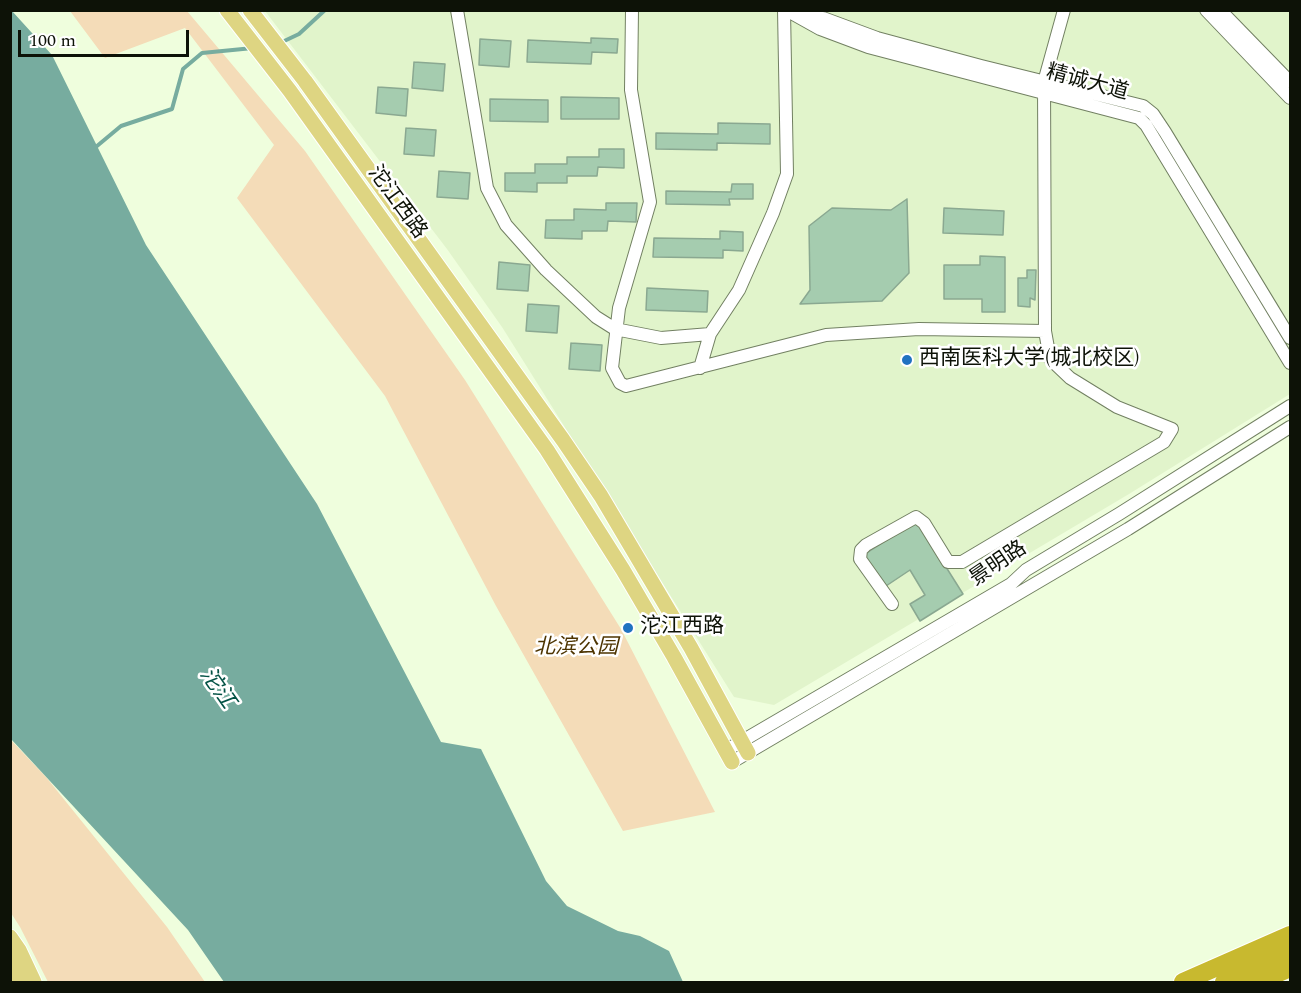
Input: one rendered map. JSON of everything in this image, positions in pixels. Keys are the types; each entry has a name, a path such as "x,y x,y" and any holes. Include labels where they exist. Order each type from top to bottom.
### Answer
{"highway":[{"path":"1183,982 1290,935"},
{"path":"1224,982 1290,953"},
{"path":"1258,982 1290,968"}],"main road":[{"name":"沱江西路","path":"227,10 290,92 553,459 624,570 728,757"},
{"name":"沱江西路","path":"250,10 305,81 534,397 601,496 691,648 745,747"},
{"path":"10,937 19,950 34,982"},
{"path":"10,959 19,982"}],"street":[{"path":"457,10 487,188 506,225 546,270 596,317 615,329 661,338 710,334"},
{"path":"632,10 632,90 650,202 615,329 612,368 620,383 626,386 826,335 920,328 1045,331"},
{"path":"700,368 710,334 738,290 773,213 787,174 787,10"},
{"name":"精诚大道","path":"787,10 820,29 868,47 1044,87 1143,106 1153,114 1290,338"},
{"path":"892,604 860,559 861,550 875,540 916,517 924,523 948,562 962,562 1164,442 1172,429 1117,407 1070,378 1050,359 1045,331 1044,87 1064,10"},
{"path":"1206,10 1290,98"},
{"path":"1220,10 1290,82"},
{"name":"精诚大道","path":"1044,87 1139,118 1146,125 1290,363"},
{"name":"景明路","path":"745,747 1011,584 1026,570 1290,406"},
{"name":"景明路","path":"728,757 1128,529 1290,427"}],"shaded area":[{"name":"西南医科大学(城北校区)","path":"265,11 1290,11 1290,394 1129,494 774,705 734,697 502,327 447,249"}],"green space":[{"name":"北滨公园","path":"70,11 187,11 305,151 465,380 621,629 715,812 623,831 496,606 385,396 237,198 274,145 185,28 105,58"},
{"path":"10,739 46,777 167,927 205,982 48,982 11,913"}],"water":[{"name":"沱江","path":"12,11 52,55 146,245 317,504 441,742 481,749 546,881 567,906 618,931 640,936 669,951 683,982 224,982 188,930 11,739"}],"building":[{"path":"591,38 618,39 617,53 592,52 591,64 527,62 528,40 591,43"},
{"path":"480,39 511,41 509,67 479,65"},
{"path":"414,62 445,64 443,91 412,88"},
{"path":"378,87 408,89 406,116 376,113"},
{"path":"561,97 619,98 619,119 561,119"},
{"path":"490,99 548,100 548,122 490,121"},
{"path":"718,123 770,124 770,144 717,143 717,150 656,149 656,133 718,134"},
{"path":"406,128 436,130 434,156 404,154"},
{"path":"599,149 624,149 624,168 598,167 597,176 567,176 567,183 537,183 537,192 505,191 505,173 535,173 535,164 567,164 567,157 599,157"},
{"path":"439,171 470,173 468,199 437,197"},
{"path":"732,184 753,184 753,199 729,199 730,205 666,204 666,191 731,192"},
{"path":"907,199 909,273 882,301 800,304 810,290 809,226 832,208 891,210"},
{"path":"606,203 637,203 636,222 608,221 607,231 582,231 582,239 545,238 546,220 574,220 574,209 606,210"},
{"path":"944,208 1004,211 1003,235 943,233"},
{"path":"720,231 743,232 743,251 723,250 723,258 653,257 654,238 720,239"},
{"path":"980,256 1005,257 1005,312 982,312 982,299 944,299 944,265 980,265"},
{"path":"499,262 530,265 528,291 497,289"},
{"path":"1027,270 1036,270 1035,300 1030,298 1030,307 1018,306 1018,278 1027,278"},
{"path":"647,288 708,291 707,312 646,310"},
{"path":"528,304 559,306 557,333 526,331"},
{"path":"571,343 602,345 600,371 569,369"},
{"path":"917,521 963,594 920,621 910,604 925,595 910,570 883,588 863,555"}],"waterway":[{"path":"280,43 299,34 325,10"},
{"path":"97,146 121,126 172,109 183,69 202,53 253,48"}],"place":[{"name":"西南医科大学(城北校区)","path":"907,360"},
{"name":"沱江西路","path":"628,628"}]}
